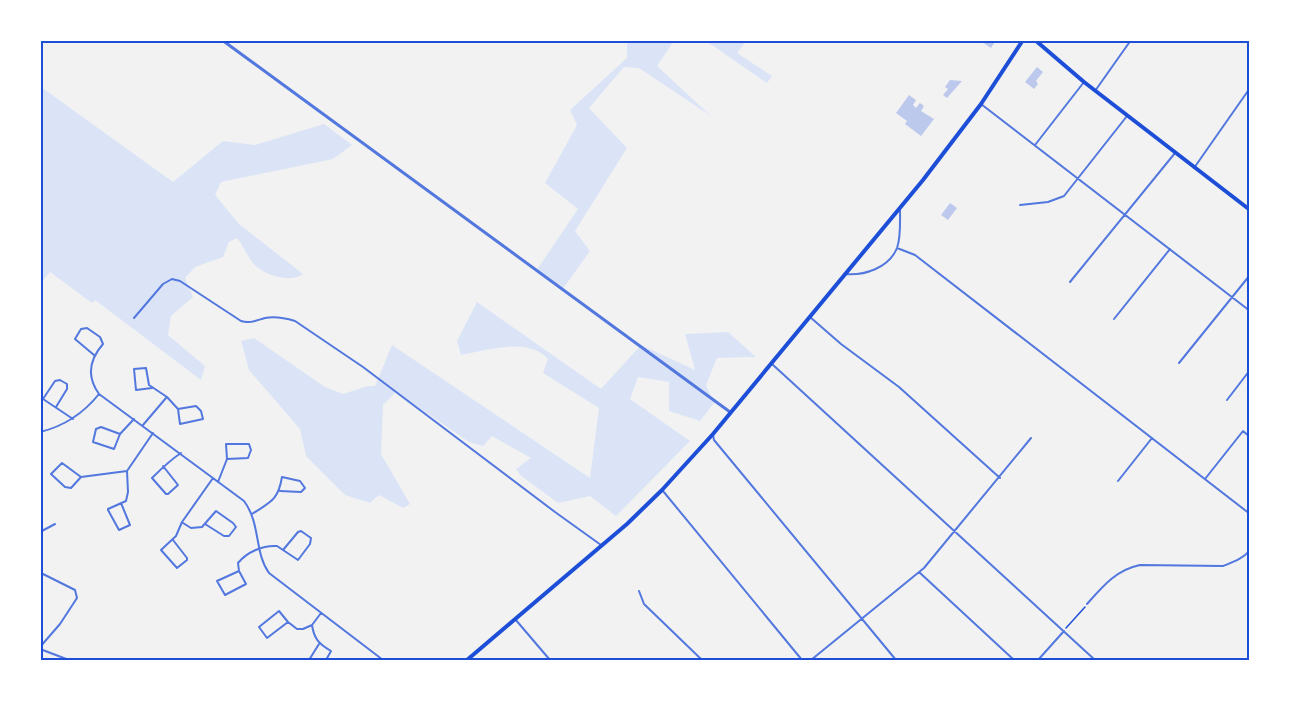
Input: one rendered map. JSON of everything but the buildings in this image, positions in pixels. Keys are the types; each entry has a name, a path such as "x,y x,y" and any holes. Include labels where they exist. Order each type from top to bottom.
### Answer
{"main road":[{"path":"467,660 663,490 713,434 900,207 981,104 1023,40"},
{"path":"1035,40 1095,91 1250,210"}],"street":[{"path":"222,40 730,412"},
{"path":"1095,91 1131,40"},
{"path":"1035,146 1084,82"},
{"path":"1194,168 1250,88"},
{"path":"981,104 1250,311"},
{"path":"1020,205 1048,202 1062,197 1127,116"},
{"path":"1070,282 1175,153"},
{"path":"844,274 855,275 878,268 888,262 897,248 900,207"},
{"path":"897,248 915,255 1250,514"},
{"path":"1114,319 1170,249"},
{"path":"1179,363 1250,275"},
{"path":"134,318 164,284 172,279 180,281 246,323 275,317 295,321 363,367 601,544"},
{"path":"810,316 841,344 899,387 1000,478"},
{"path":"93,355 75,339 81,329 87,328 100,338 102,344 93,355 90,373 99,394 244,501 252,514 265,567 275,579 384,660"},
{"path":"771,363 1095,660"},
{"path":"152,388 136,390 134,369 146,368 149,385 167,397 178,409 180,424 203,419 201,411 196,406 178,409"},
{"path":"1227,400 1250,370"},
{"path":"56,407 67,389 67,384 60,380 55,381 43,399 73,419"},
{"path":"40,432 73,419 84,412 99,394"},
{"path":"143,425 167,397"},
{"path":"120,434 101,427 96,429 93,442 114,449 120,434 134,419"},
{"path":"1205,479 1243,431 1250,436"},
{"path":"121,503 130,525 119,530 108,510 121,503 126,501 127,471 153,433"},
{"path":"713,434 714,440 896,660"},
{"path":"811,660 919,572 1000,478 1031,438"},
{"path":"1118,481 1152,438"},
{"path":"218,482 226,459 226,444 249,444 251,450 248,458 226,459"},
{"path":"163,466 178,484 168,494 152,478 163,466 181,453"},
{"path":"81,477 62,463 51,474 65,487 71,488 81,477 127,471"},
{"path":"252,514 275,499 280,492 282,477 300,481 304,488 301,492 280,492"},
{"path":"173,540 187,558 177,568 161,550 173,540 182,522 213,478"},
{"path":"663,490 802,660"},
{"path":"182,522 191,528 202,527 216,512 236,527 229,536 224,536 205,524"},
{"path":"40,532 55,524"},
{"path":"239,571 217,581 225,595 246,584 239,571 239,560 260,548 277,546 283,550 298,560 310,544 311,538 302,531 298,532 283,550"},
{"path":"1088,604 1110,580 1129,567 1140,565 1223,566 1234,562 1250,550"},
{"path":"919,572 1014,660"},
{"path":"43,574 75,590 77,598 60,624 40,648 69,660"},
{"path":"639,591 644,604 702,660"},
{"path":"288,622 267,638 259,627 279,611 297,629 303,629 312,625 321,613"},
{"path":"515,619 550,660"},
{"path":"312,625 314,636 319,644 331,651 326,660"},
{"path":"1038,660 1064,631"},
{"path":"309,660 319,644"}],"path":[{"path":"1064,631 1088,604"}],"shaded area":[{"path":"627,41 674,41 657,66 711,116 639,68 624,67 589,108 627,148 575,231 590,251 562,290 536,271 578,209 545,183 577,125 570,110 627,58"},
{"path":"706,41 746,41 737,53 772,76 767,83"},
{"path":"41,87 173,182 223,141 255,145 324,124 352,145 333,159 221,182 215,195 239,224 303,274 286,278 273,276 262,270 251,261 237,238 229,242 223,257 195,267 185,278 193,297 171,316 168,335 205,366 201,380 95,300 92,303 50,272 41,283"},
{"path":"477,302 601,389 641,345 695,370 685,334 728,332 756,357 717,358 706,385 714,403 700,421 669,411 669,382 638,377 630,399 690,441 616,516 590,496 558,503 520,475 516,469 531,458 492,436 483,446 469,442 396,392 383,405 381,454 410,504 403,508 379,495 370,503 345,495 306,456 300,429 249,370 241,341 254,338 325,387 343,394 375,386 392,345 590,478 599,408 543,373 548,359 540,352 529,348 506,347 461,355 457,341"}]}
